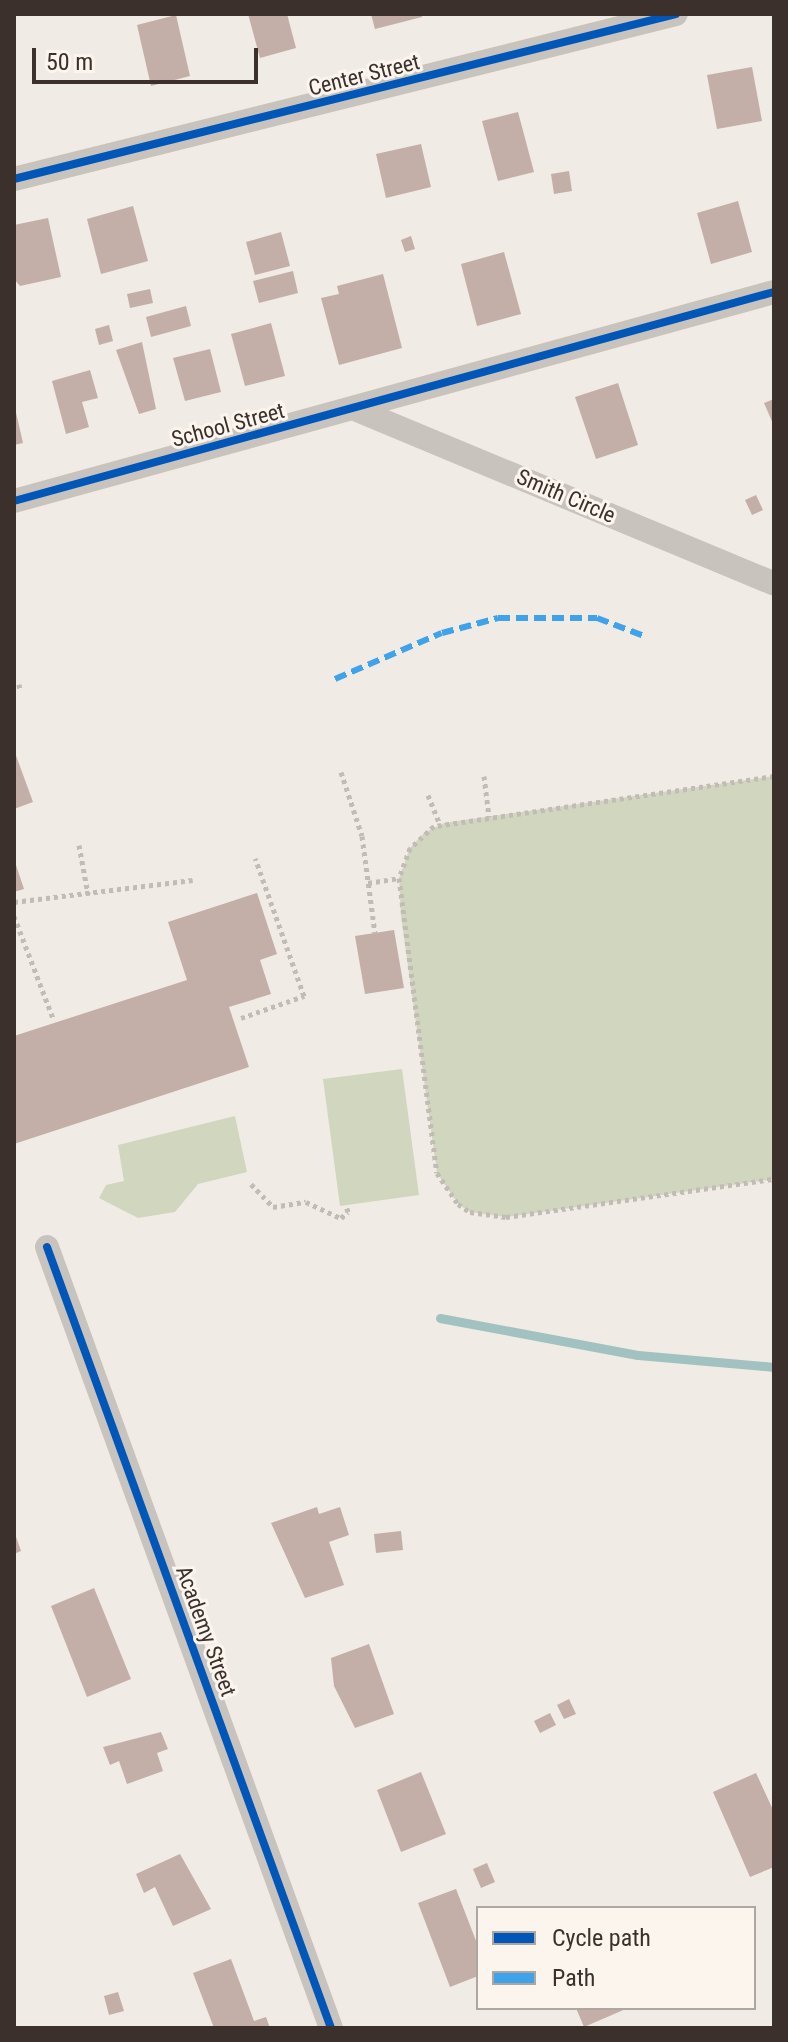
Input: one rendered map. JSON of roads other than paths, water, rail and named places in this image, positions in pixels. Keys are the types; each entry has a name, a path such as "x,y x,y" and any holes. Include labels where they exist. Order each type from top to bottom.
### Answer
{"street":[{"name":"Center Street","path":"14,179 676,14"},
{"name":"School Street","path":"14,501 357,410 774,292"},
{"name":"Smith Circle","path":"357,410 774,584"},
{"name":"Academy Street","path":"47,1247 331,2028"}],"waterway":[{"path":"440,1318 638,1355 774,1367"}]}
